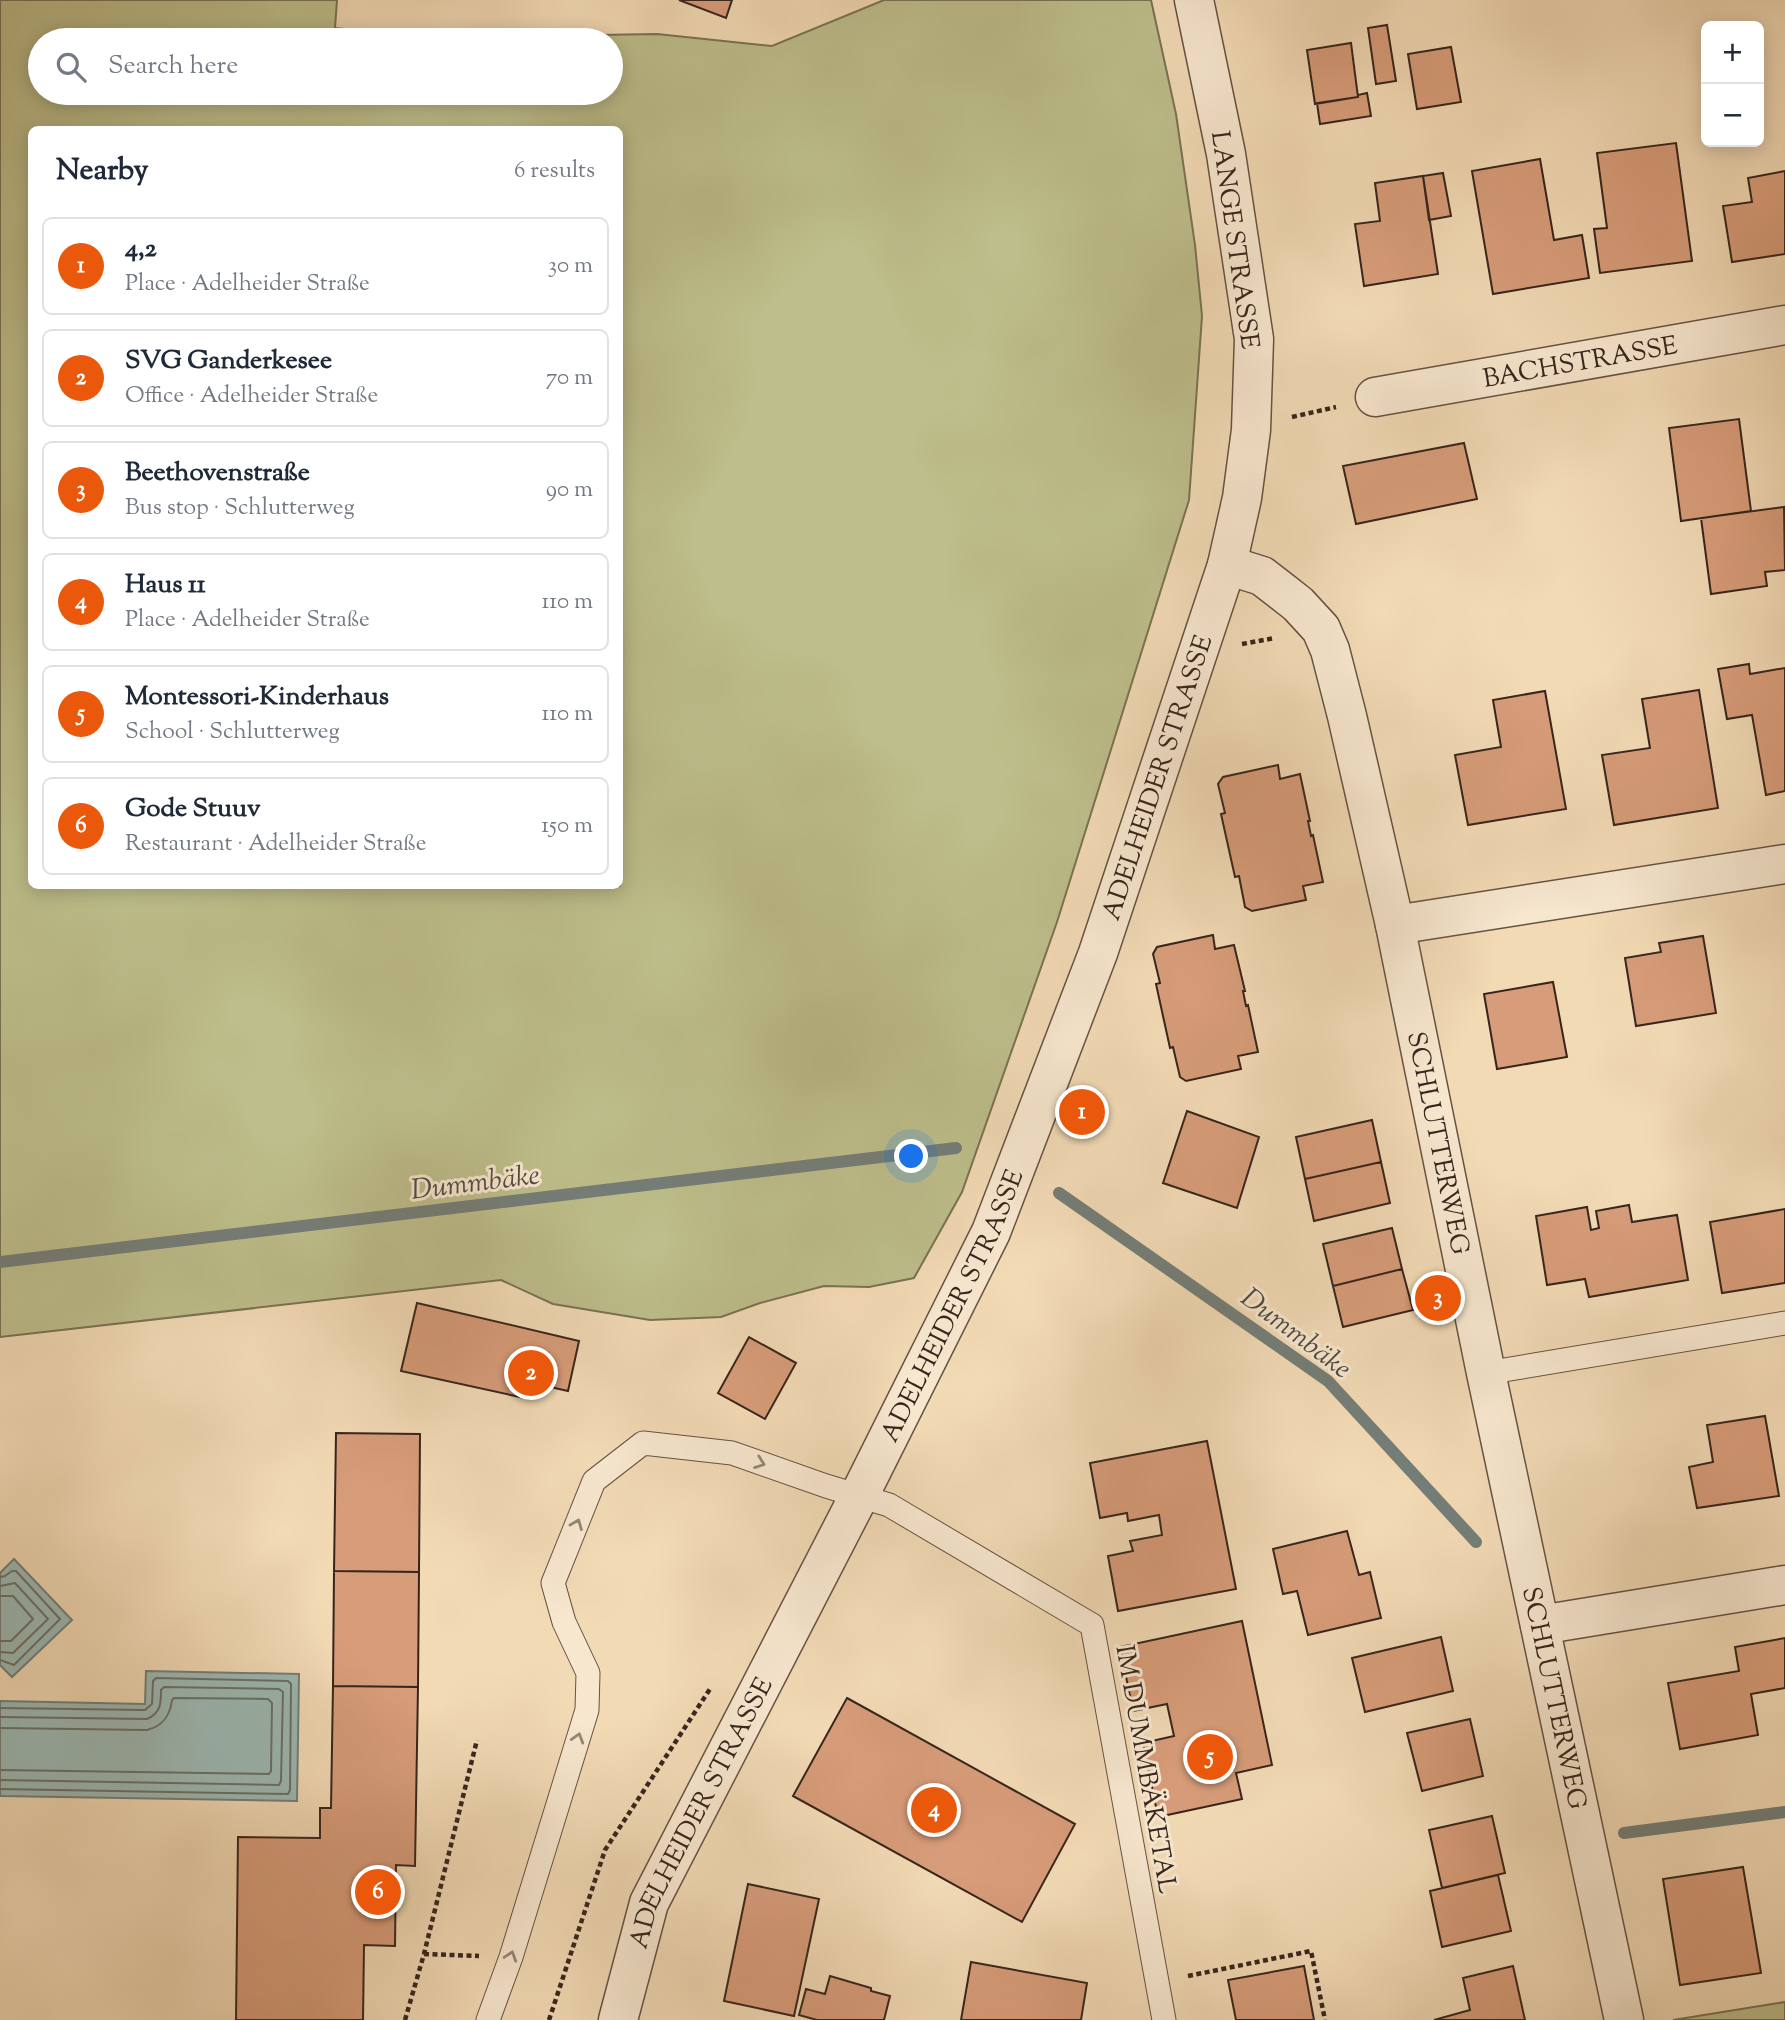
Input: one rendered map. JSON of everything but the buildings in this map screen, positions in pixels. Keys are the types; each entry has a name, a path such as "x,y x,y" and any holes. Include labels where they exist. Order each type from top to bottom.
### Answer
{"street":[{"name":"LANGE STRASSE","path":"1194,0 1226,154 1254,340 1251,430 1242,498 1227,565"},
{"name":"BACHSTRASSE","path":"1375,397 1785,325"},
{"name":"SCHLUTTERWEG","path":"1227,565 1262,576 1298,604 1321,629 1330,650 1395,925 1486,1373 1623,2020"},
{"name":"ADELHEIDER STRASSE","path":"618,2020 649,1903 842,1491 991,1232 1098,953 1227,565"},
{"path":"1395,925 1785,864"},
{"path":"1540,1625 1785,1585"}],"lane":[{"path":"1486,1373 1785,1322"},
{"name":"IM DUMMBÄKETAL","path":"488,2020 511,1957 587,1710 588,1673 564,1622 554,1583 594,1481 643,1443 732,1452 888,1505 1092,1625 1164,2020"}],"path":[{"path":"549,2020 605,1850 715,1682"},
{"path":"405,2020 477,1740"},
{"path":"1157,1982 1311,1951 1325,2020"},
{"path":"424,1954 511,1957"}],"green space":[{"path":"0,0 337,0 335,28 28,28 28,105 623,105 623,35 657,34 772,46 884,0 1151,0 1176,114 1195,245 1202,316 1189,500 1057,922 962,1192 914,1278 869,1287 824,1286 760,1303 721,1317 650,1320 553,1304 501,1280 0,1337"},
{"path":"1785,2002 1785,2020 1673,2020"}],"water":[{"path":"14,1559 72,1620 12,1677 0,1665 0,1573"},
{"path":"146,1671 299,1674 297,1801 0,1796 0,1701 145,1704"}],"waterway":[{"name":"Dummbäke","path":"0,1262 956,1148"},
{"name":"Dummbäke","path":"1059,1193 1328,1381 1476,1542"},
{"name":"Dummbäke","path":"1624,1833 1785,1812"}],"place":[{"name":"4,2","path":"1082,1112"},
{"name":"Beethovenstraße","path":"1438,1298"},
{"name":"SVG Ganderkesee","path":"531,1373"},
{"name":"Montessori-Kinderhaus","path":"1210,1757"},
{"name":"Haus 11","path":"934,1810"},
{"name":"Gode Stuuv","path":"378,1892"}]}
